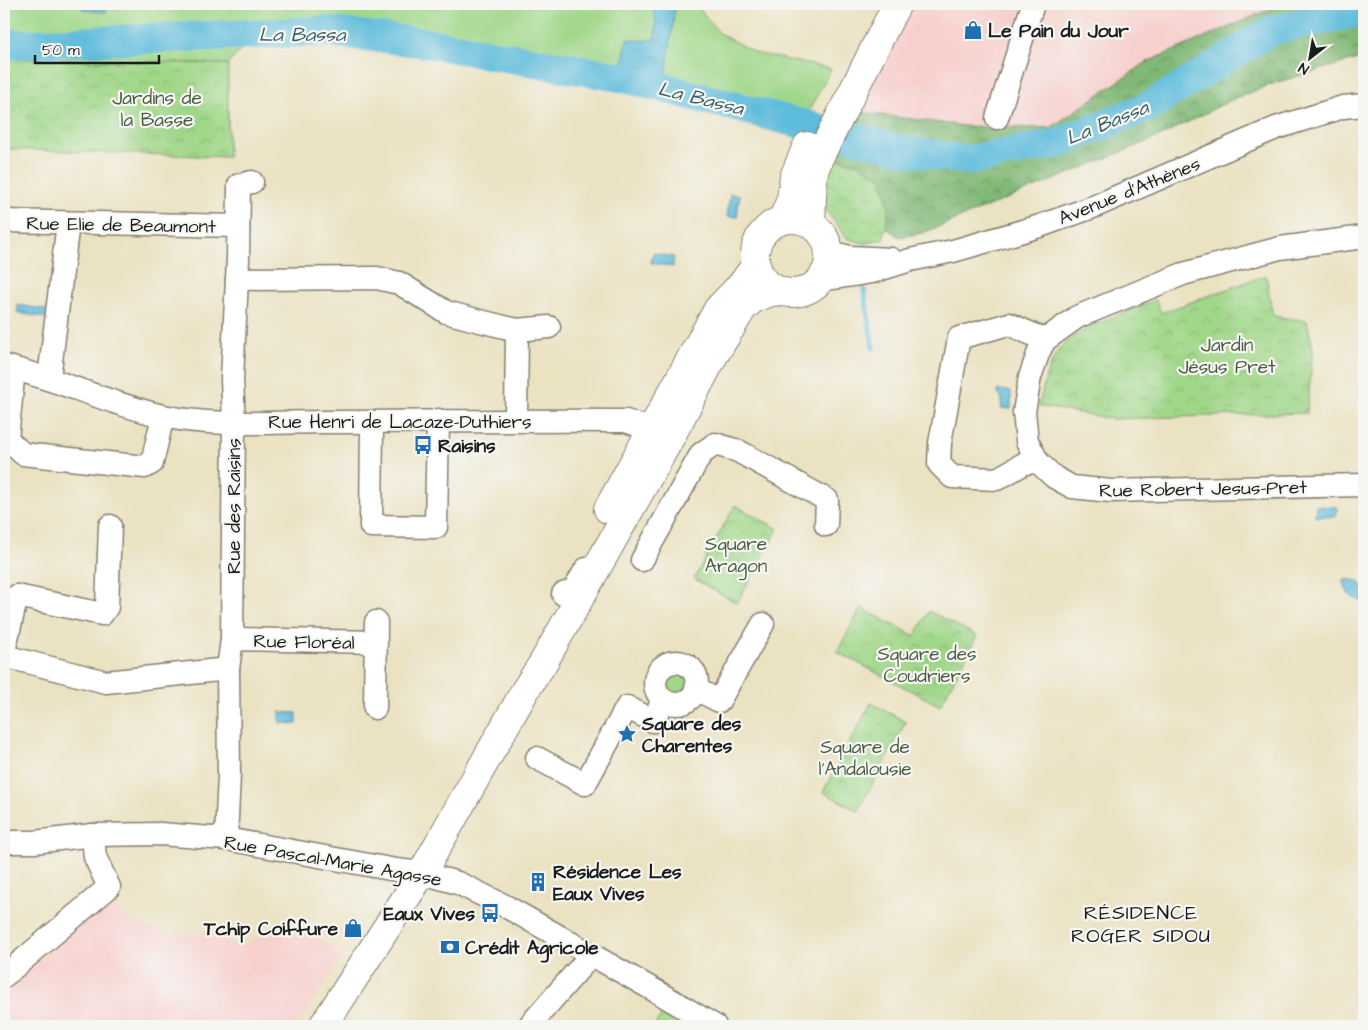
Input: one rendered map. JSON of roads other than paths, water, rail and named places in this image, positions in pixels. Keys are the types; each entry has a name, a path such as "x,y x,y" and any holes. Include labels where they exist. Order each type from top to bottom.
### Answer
{"main road":[{"path":"783,220 791,199 794,177 811,156 883,4"},
{"path":"836,106 897,4"},
{"path":"811,156 813,174 811,223"},
{"path":"526,689 532,650 626,476 660,436 714,358 742,308 753,299 768,293 779,291 790,293 802,292 812,288 821,280 826,272 829,252 826,241 820,231 811,223 802,220 783,220 772,224 763,232 757,242 755,253 756,265 764,280 779,291"},
{"path":"323,1026 422,873 526,689 543,663 660,436 718,309 742,284 756,265"}],"street":[{"path":"997,118 1033,4"},
{"name":"Avenue d'Athènes","path":"821,280 872,272 1049,223 1093,207 1276,128 1354,106 1364,115"},
{"name":"Rue des Raisins","path":"226,839 229,775 228,669 232,639 234,422 232,379 239,185 252,182"},
{"name":"Rue Elie de Beaumont","path":"4,221 238,226"},
{"path":"49,378 68,223"},
{"path":"1038,462 1025,463 996,479 952,476 939,464 940,443 959,338 1009,324 1045,340 1077,317 1183,274 1280,248 1364,236"},
{"name":"Avenue d'Athènes","path":"829,252 867,258 910,260"},
{"path":"237,279 377,278 399,283 446,312 517,330 549,327"},
{"path":"516,420 517,330"},
{"name":"Rue Robert Jesus-Pret","path":"1045,340 1030,377 1024,412 1028,440 1038,462 1054,477 1072,487 1111,492 1364,485"},
{"path":"9,368 7,440 23,454 146,467 152,463 163,416"},
{"name":"Rue Henri de Lacaze-Duthiers","path":"9,368 49,378 95,396 163,416 234,422 626,421 660,436"},
{"path":"372,422 371,526 436,527 438,420"},
{"path":"642,560 700,454 715,444 738,451 827,500 826,525"},
{"path":"4,651 10,590 102,614 105,611 107,607 110,526"},
{"path":"696,689 719,701 763,624"},
{"name":"Rue Floréal","path":"232,639 376,632 375,708"},
{"path":"4,656 106,682 228,669"},
{"path":"668,662 687,664 695,673 698,681 692,697 684,703 672,704 666,703 663,700 654,684 660,667 668,662"},
{"path":"537,758 585,784 627,707 653,721 663,700"},
{"name":"Rue Pascal-Marie Agasse","path":"4,842 34,842 93,835 160,834 226,839 422,873 458,883 507,907 715,1026"},
{"path":"4,976 109,887 95,857 93,835"},
{"path":"529,1026 592,954"}],"water":[{"path":"83,4 107,4 106,12 83,10"},
{"path":"647,4 673,4 675,9 664,89 620,77 627,39 645,41 655,38 655,15"},
{"path":"730,194 740,195 737,217 727,216"},
{"path":"653,253 674,257 673,267 651,263"},
{"path":"18,305 48,310 47,318 17,313"},
{"path":"998,390 1011,391 1011,409 1001,408 1002,399 998,394"},
{"path":"1316,506 1337,507 1336,517 1315,516"},
{"path":"1344,579 1359,581 1360,585 1363,586 1362,601 1349,594 1345,588"},
{"path":"280,712 297,713 297,724 280,723"}],"waterway":[{"name":"La Bassa","path":"4,45 323,31 427,43 625,78 906,151 970,160 1055,144 1150,106 1272,30 1364,11"},
{"path":"887,146 889,161"},
{"path":"864,289 873,348"}],"place":[{"name":"Le Pain du Jour","path":"973,30"},
{"name":"Raisins","path":"423,445"},
{"name":"Square des Charentes","path":"627,734"},
{"name":"Résidence Les Eaux Vives","path":"538,882"},
{"name":"Eaux Vives","path":"490,913"},
{"name":"Tchip Coiffure","path":"353,928"},
{"name":"Crédit Agricole","path":"450,947"}],"district":[{"name":"RÉSIDENCE ROGER SIDOU","path":"1141,924"}],"park label":[{"name":"Jardins de la Basse","path":"157,108"},
{"name":"Jardin Jésus Pret","path":"1227,355"},
{"name":"Square Aragon","path":"736,554"},
{"name":"Square des Coudriers","path":"927,664"},
{"name":"Square de l'Andalousie","path":"865,757"}]}
